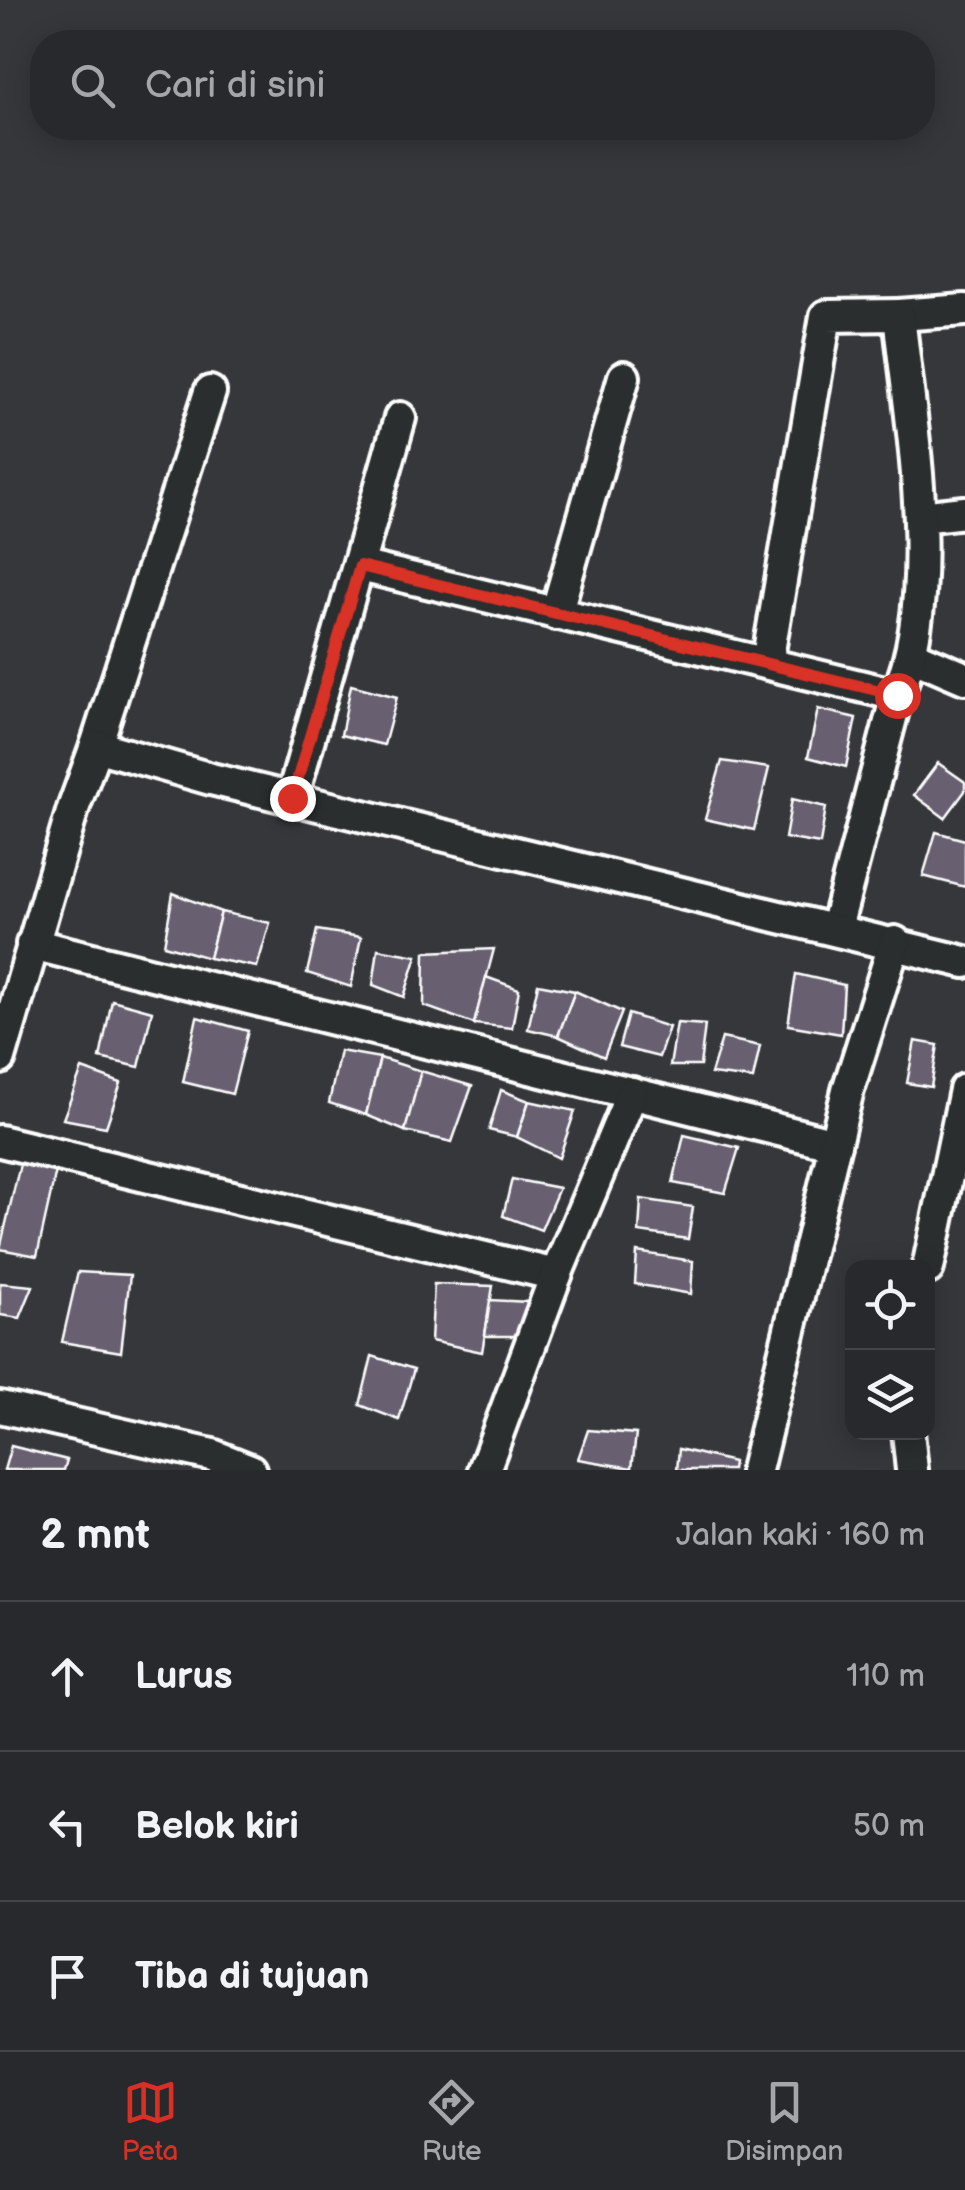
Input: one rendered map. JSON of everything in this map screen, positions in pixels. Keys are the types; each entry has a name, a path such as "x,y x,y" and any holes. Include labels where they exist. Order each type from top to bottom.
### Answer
{"street":[{"path":"767,663 826,316 965,310"},
{"path":"836,928 897,695 914,656 920,517 899,315"},
{"path":"556,614 624,376"},
{"path":"0,1058 32,944 210,392"},
{"path":"292,798 400,418"},
{"path":"920,517 965,512"},
{"path":"360,566 897,695"},
{"path":"914,656 965,678"},
{"path":"96,746 292,798 965,962"},
{"path":"756,1470 835,1144 895,942"},
{"path":"32,944 835,1144"},
{"path":"930,1260 965,1090"},
{"path":"484,1470 556,1275 632,1093"},
{"path":"0,1141 556,1275"},
{"path":"0,1407 212,1455 250,1470"},
{"path":"909,1440 912,1470"}],"building":[{"path":"351,685 397,697 384,745 341,735"},
{"path":"818,709 856,718 846,767 808,757"},
{"path":"722,761 769,768 754,830 705,819"},
{"path":"938,763 965,782 965,791 945,818 914,795"},
{"path":"792,799 826,807 820,844 785,838"},
{"path":"936,832 965,840 965,887 923,876"},
{"path":"173,893 221,912 209,958 164,945"},
{"path":"221,912 270,923 257,967 209,958"},
{"path":"317,930 361,937 351,987 307,973"},
{"path":"378,949 417,956 404,997 373,985"},
{"path":"494,949 474,1024 424,1006 425,952"},
{"path":"796,974 844,985 841,1034 788,1025"},
{"path":"486,977 519,989 512,1028 474,1024"},
{"path":"538,984 575,991 558,1036 528,1029"},
{"path":"575,991 622,1012 604,1057 558,1036"},
{"path":"112,1000 152,1011 139,1067 100,1058"},
{"path":"628,1014 669,1027 659,1057 619,1047"},
{"path":"197,1017 248,1031 232,1094 183,1082"},
{"path":"677,1023 705,1025 700,1066 670,1066"},
{"path":"722,1038 760,1046 753,1079 711,1074"},
{"path":"915,1041 938,1045 931,1087 907,1083"},
{"path":"340,1051 380,1058 366,1115 329,1103"},
{"path":"380,1058 421,1071 405,1131 366,1115"},
{"path":"82,1069 121,1083 106,1127 63,1119"},
{"path":"421,1071 472,1086 452,1142 405,1131"},
{"path":"501,1090 529,1101 517,1137 489,1130"},
{"path":"529,1101 575,1111 559,1158 517,1137"},
{"path":"684,1135 739,1148 725,1193 673,1183"},
{"path":"20,1164 57,1166 37,1256 0,1249"},
{"path":"512,1179 559,1188 541,1230 503,1216"},
{"path":"641,1199 693,1207 688,1239 639,1232"},
{"path":"637,1252 693,1261 691,1294 635,1284"},
{"path":"78,1272 130,1275 121,1352 62,1342"},
{"path":"0,1283 33,1286 20,1318 0,1315"},
{"path":"434,1284 493,1286 482,1352 431,1341"},
{"path":"490,1300 528,1302 526,1336 485,1336"},
{"path":"372,1356 414,1369 399,1420 360,1405"},
{"path":"588,1430 636,1434 632,1468 578,1459"},
{"path":"11,1446 67,1460 64,1470 4,1470"},
{"path":"679,1449 733,1462 732,1470 677,1470"}],"route":[{"path":"292,798 360,566 897,695"}]}
